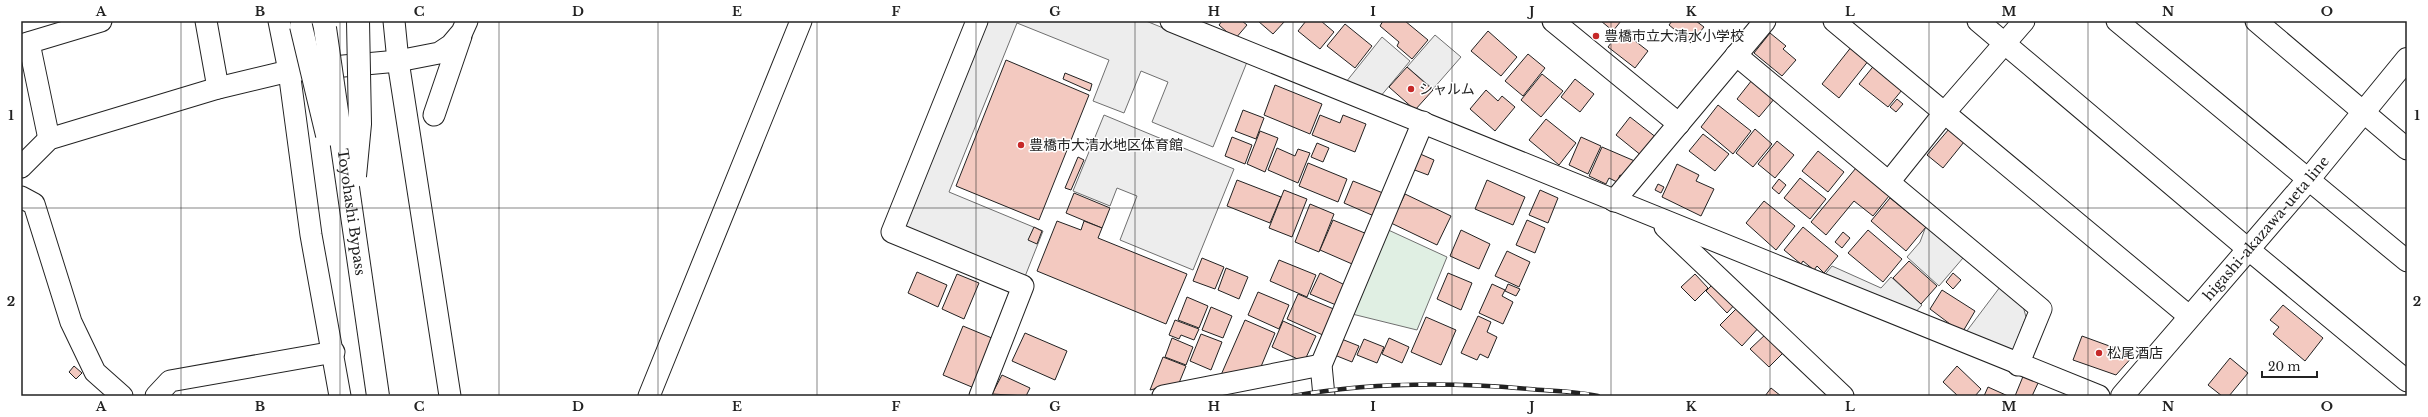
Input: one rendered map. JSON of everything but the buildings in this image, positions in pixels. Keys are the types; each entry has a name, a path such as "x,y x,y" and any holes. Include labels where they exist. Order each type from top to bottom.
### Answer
{"main road":[{"path":"352,209 360,124 358,21"},
{"path":"301,26 316,83 370,346"},
{"name":"Toyohashi Bypass","path":"325,28 378,396"},
{"name":"higashi-akazawa-ueta line","path":"2122,396 2308,180 2407,59"}],"street":[{"path":"49,139 25,44 101,21"},
{"path":"206,21 218,88"},
{"path":"279,21 289,71 311,235 334,352 340,396"},
{"path":"394,21 398,61 450,396"},
{"path":"649,396 802,21"},
{"path":"977,21 892,232 997,272 1023,286 980,396"},
{"path":"1552,21 1679,124"},
{"path":"1614,201 1765,21"},
{"path":"1834,21 2190,317"},
{"path":"1978,21 2248,249 2407,380"},
{"path":"1889,182 1945,112 2024,21"},
{"path":"2117,21 2407,261"},
{"path":"2256,21 2407,149"},
{"path":"21,167 49,139 218,88 289,71 398,61 438,53 451,45 465,26"},
{"path":"434,115 465,26"},
{"path":"1179,28 1423,122 1657,219 2018,365 2099,396"},
{"path":"1736,55 2040,310 2018,365"},
{"path":"1324,396 1321,365 1423,122"},
{"path":"21,197 34,204 71,322 95,372 122,396"},
{"path":"1657,219 1843,396"},
{"path":"156,396 170,381 334,352"},
{"path":"1163,396 1321,365"}],"green space":[{"path":"1384,228 1447,257 1417,330 1348,313"}],"shaded area":[{"path":"982,21 1146,21 1247,62 1213,147 1152,122 1168,82 1141,71 1124,113 1093,101 1109,60 1017,23 949,192 1043,231 1024,279 899,229"},
{"path":"1435,35 1461,57 1433,89 1407,67"},
{"path":"1382,37 1410,61 1380,97 1346,82"},
{"path":"1104,115 1234,169 1193,270 1120,240 1137,196 1117,188 1110,206 1073,191"},
{"path":"1926,226 1963,258 1939,286 1907,257 1920,242"},
{"path":"1832,266 1881,288 1891,277 1922,305 1913,315 1822,278"},
{"path":"2000,287 2023,306 2026,317 2011,355 1963,336"}],"railway":[{"path":"1293,396 1352,388 1440,384 1564,391 1598,396"}],"place":[{"name":"豊橋市立大清水小学校","path":"1596,36"},
{"name":"シャルム","path":"1411,89"},
{"name":"豊橋市大清水地区体育館","path":"1021,145"},
{"name":"松尾酒店","path":"2099,353"}]}
